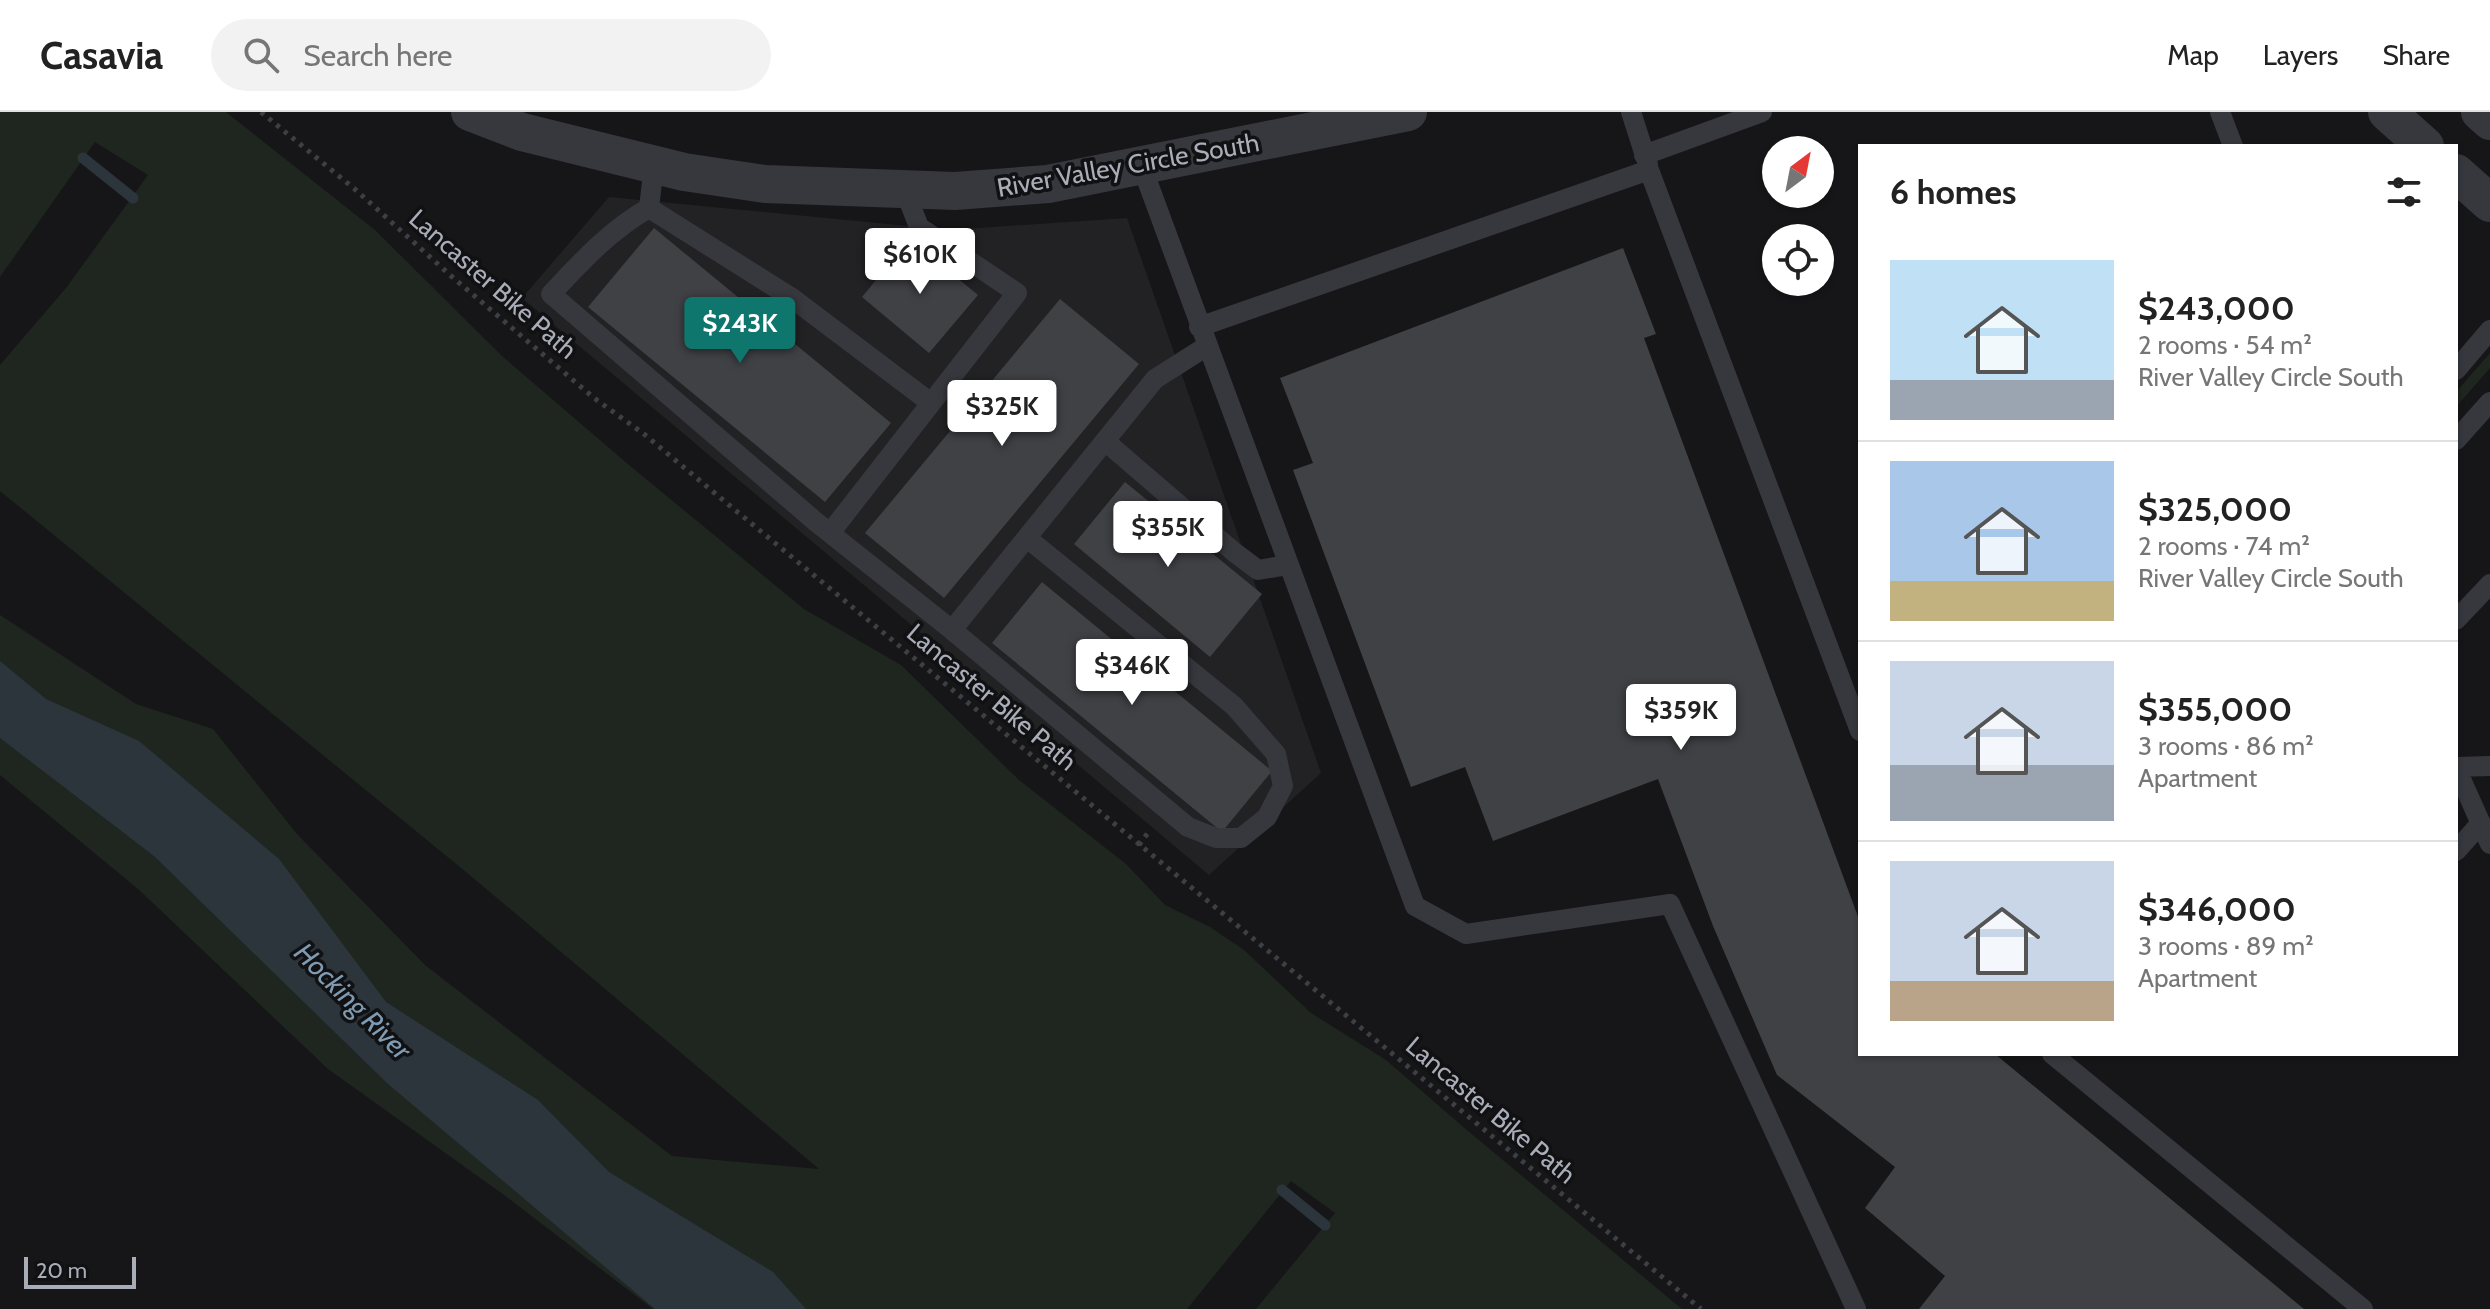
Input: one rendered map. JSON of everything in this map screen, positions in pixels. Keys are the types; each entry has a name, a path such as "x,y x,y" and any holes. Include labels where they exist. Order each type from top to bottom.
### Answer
{"street":[{"name":"River Valley Circle South","path":"470,112 522,132 654,165 765,184 905,191 955,191 1048,184 1408,112"},
{"path":"2387,112 2423,144"},
{"path":"2480,112 2490,121"},
{"path":"2458,175 2490,203"}],"lane":[{"path":"1631,112 1858,726"},
{"path":"952,630 1155,379 1203,336 1647,162 1762,112"},
{"path":"2220,112 2232,144"},
{"path":"649,208 654,165"},
{"path":"1142,167 1415,906 1466,934 1670,904 1856,1309"},
{"path":"830,533 1017,293 919,227 905,191"},
{"path":"649,208 792,298 931,403"},
{"path":"649,208 617,228 551,294 830,533 952,630 1188,827 1216,838 1241,838 1267,817 1283,786 1276,754 1234,706 1027,538"},
{"path":"2458,368 2490,330"},
{"path":"2458,438 2490,402"},
{"path":"1105,441 1258,570 1288,565"},
{"path":"2458,618 2486,596"},
{"path":"2458,767 2490,766"},
{"path":"2458,771 2490,844"},
{"path":"2458,849 2481,823"},
{"path":"2054,1056 2363,1309"}],"path":[{"name":"Lancaster Bike Path","path":"261,112 357,191 594,398 705,484 1701,1309"}],"shaded area":[{"path":"0,112 226,112 375,230 502,356 804,609 901,665 1019,780 1126,864 1165,905 1210,927 1244,950 1311,1013 1386,1060 1682,1309 1256,1309 1335,1213 1291,1181 1187,1309 653,1309 504,1195 328,1069 138,889 0,775 0,615 136,704 213,729 297,834 425,965 672,1156 819,1169 466,872 0,491 0,365 66,288 148,175 95,142 0,277"},
{"path":"609,197 949,230 1127,218 1321,773 1209,875 522,298"},
{"path":"2490,353 2490,368 2458,405 2458,390"}],"water":[{"name":"Hocking River","path":"0,661 46,699 139,741 279,859 386,1002 538,1100 609,1172 773,1272 806,1309 655,1309 388,1084 154,856 0,738"}],"building":[{"path":"654,228 891,423 825,502 588,307"},
{"path":"910,239 978,295 929,353 862,297"},
{"path":"1623,248 1656,334 1644,338 1858,917 1858,1056 1997,1056 2304,1309 1919,1309 1945,1276 1865,1208 1895,1167 1777,1075 1713,926 1658,779 1493,841 1465,767 1411,787 1293,470 1313,463 1280,378"},
{"path":"1060,299 1139,364 944,598 865,533"},
{"path":"1125,482 1262,594 1210,657 1074,544"},
{"path":"1042,582 1272,771 1222,832 992,643"}],"waterway":[{"path":"83,158 133,198"},
{"path":"1282,1190 1325,1225"}]}
